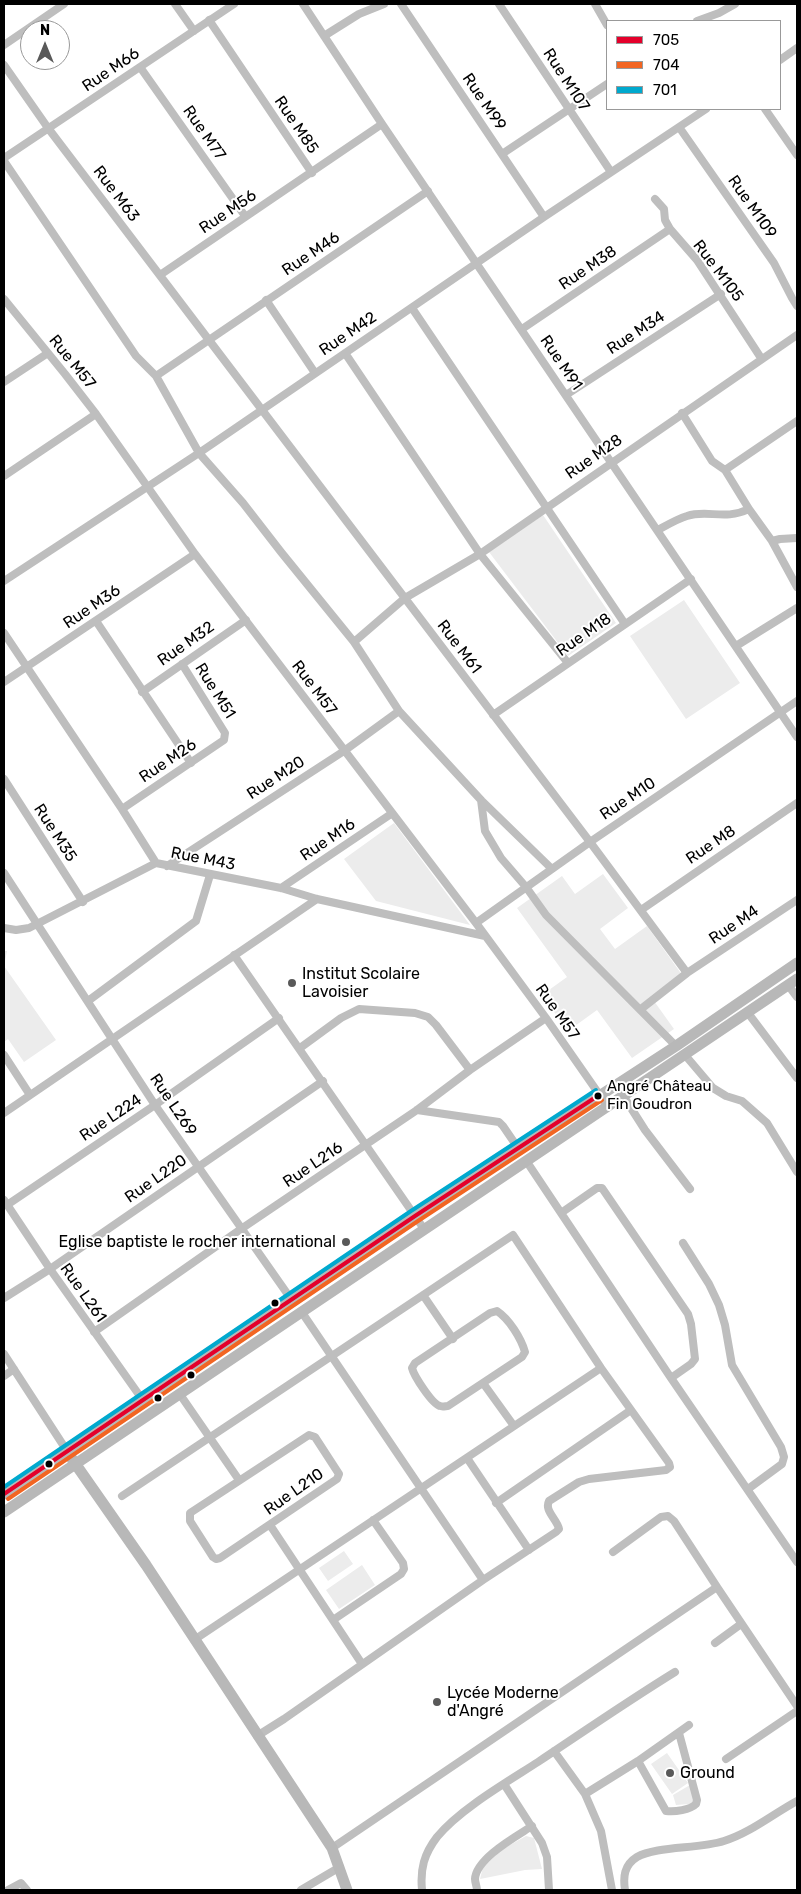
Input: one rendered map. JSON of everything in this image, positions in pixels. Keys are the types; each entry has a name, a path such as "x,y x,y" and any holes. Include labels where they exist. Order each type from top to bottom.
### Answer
{"main road":[{"path":"4,1494 291,1299 518,1148 676,1046 797,963"},
{"path":"4,1512 793,982"},
{"path":"67,1451 146,1565 332,1848 347,1890"}],"street":[{"path":"4,45 64,4"},
{"path":"176,4 194,31"},
{"name":"Rue M66","path":"4,159 234,4"},
{"name":"Rue M91","path":"303,4 382,124 612,461 797,737"},
{"path":"324,36 359,14 384,4"},
{"name":"Rue M99","path":"401,4 544,217"},
{"name":"Rue M107","path":"499,4 611,172"},
{"path":"595,4 606,23"},
{"path":"700,20 735,4"},
{"name":"Rue M85","path":"209,20 312,173 382,124"},
{"path":"781,59 797,48"},
{"name":"Rue M63","path":"4,65 48,128 208,339"},
{"name":"Rue M77","path":"140,66 245,216"},
{"path":"502,154 568,108 606,85"},
{"name":"Rue M42","path":"4,581 198,453 704,110"},
{"path":"766,110 797,155"},
{"name":"Rue M109","path":"679,127 774,263 797,306"},
{"path":"4,159 136,356 156,376 198,453 243,503 354,642 399,711 481,800 552,869"},
{"name":"Rue M56","path":"160,275 245,216 312,173"},
{"name":"Rue M46","path":"156,376 428,191"},
{"name":"Rue M105","path":"656,199 664,209 665,220 670,229 697,260 762,358"},
{"name":"Rue M38","path":"522,329 670,229"},
{"name":"Rue M34","path":"566,395 721,294"},
{"name":"Rue M57","path":"4,299 96,414 195,554 391,814 476,923 546,1018 608,1107"},
{"path":"266,300 315,373"},
{"path":"412,308 625,624"},
{"name":"Rue M28","path":"354,642 405,598 480,554 797,335"},
{"name":"Rue M61","path":"208,339 590,842 687,973"},
{"path":"4,382 48,353"},
{"path":"345,353 480,554 568,663"},
{"path":"682,413 712,461 725,470 749,509 772,541 797,587"},
{"path":"4,476 96,414"},
{"path":"725,470 797,421"},
{"path":"658,530 687,516 706,514 737,515 749,509"},
{"path":"772,541 780,538 797,538"},
{"name":"Rue M36","path":"4,682 195,554"},
{"name":"Rue M18","path":"493,714 690,579"},
{"path":"736,646 797,608"},
{"name":"Rue M32","path":"142,692 246,620"},
{"path":"96,621 142,692 192,763"},
{"name":"Rue M43","path":"4,633 122,808 156,863 281,888 317,899 485,936"},
{"name":"Rue M51","path":"182,664 225,734"},
{"name":"Rue M10","path":"476,923 590,842 797,701"},
{"name":"Rue M20","path":"167,866 344,751 399,711"},
{"name":"Rue M26","path":"122,808 192,763 224,740 225,734"},
{"name":"Rue M35","path":"4,781 83,902"},
{"path":"481,800 484,831 500,858 526,887 546,915 676,1046"},
{"name":"Rue M8","path":"641,910 797,803"},
{"name":"Rue M16","path":"281,888 391,814"},
{"path":"4,928 23,930 83,902 156,863"},
{"name":"Rue L269","path":"4,873 156,1105 241,1230 291,1299"},
{"path":"88,1001 196,921 210,875"},
{"path":"4,1113 317,899"},
{"name":"Rue M4","path":"641,1009 687,973 797,900"},
{"path":"234,955 424,1229"},
{"path":"793,982 797,997"},
{"path":"300,1048 342,1018 359,1009 415,1013 428,1017 436,1024 470,1070"},
{"path":"748,1013 797,1078"},
{"name":"Rue L224","path":"5,1203 156,1105 279,1018"},
{"name":"Rue L216","path":"94,1332 366,1146 470,1070 546,1018"},
{"path":"4,1055 30,1095"},
{"path":"686,1055 712,1088 726,1096 742,1101 767,1123 797,1172"},
{"name":"Rue L220","path":"4,1298 50,1269 322,1081"},
{"path":"624,1096 645,1130 690,1189"},
{"path":"417,1110 499,1122 504,1126 518,1148"},
{"path":"527,1162 797,1562"},
{"path":"560,1213 597,1188 602,1188 688,1314 695,1359 671,1378"},
{"name":"Rue L261","path":"5,1203 142,1399"},
{"path":"122,1496 513,1235 601,1368 670,1463 670,1467 666,1470 578,1482 549,1500 547,1504 548,1509 559,1525 559,1529 257,1736"},
{"path":"683,1243 709,1284 719,1304 732,1365 781,1447 784,1457 782,1464 748,1488"},
{"path":"422,1295 453,1339"},
{"path":"497,1311 503,1315 523,1345 525,1352 522,1357 483,1383 448,1406 441,1407 435,1404 414,1374 412,1368 416,1363 490,1313 497,1311"},
{"path":"301,1312 483,1580"},
{"path":"4,1354 67,1451"},
{"path":"194,1640 601,1368"},
{"path":"4,1376 14,1369"},
{"path":"483,1383 514,1426"},
{"path":"180,1393 239,1480"},
{"path":"496,1502 631,1410"},
{"name":"Rue L210","path":"312,1435 338,1474 337,1479 270,1526 216,1559 213,1558 188,1517 190,1513 239,1480 306,1436 312,1435"},
{"path":"467,1458 528,1550"},
{"path":"613,1552 661,1517 668,1516 674,1521 797,1706"},
{"path":"333,1620 401,1574 404,1570 403,1563 373,1520"},
{"path":"270,1526 362,1664"},
{"path":"332,1848 717,1587"},
{"path":"714,1642 741,1624"},
{"path":"422,1890 422,1866 426,1854 438,1837 454,1820 504,1784 675,1672"},
{"path":"726,1759 797,1711"},
{"path":"585,1794 638,1761 689,1725"},
{"path":"638,1761 666,1810 671,1812 693,1808 697,1800 679,1733"},
{"path":"554,1751 585,1794 601,1831 612,1890"},
{"path":"504,1784 546,1851 549,1890"},
{"path":"625,1890 625,1870 630,1862 637,1857 653,1852 708,1846 725,1841 797,1801"},
{"path":"478,1890 475,1878 482,1864 494,1852 532,1826"},
{"path":"303,1890 340,1867"},
{"path":"8,1890 21,1883 28,1890"}],"shaded area":[{"path":"543,515 616,623 568,656 489,552"},
{"path":"684,600 740,683 686,719 630,636"},
{"path":"394,823 470,925 376,901 344,859"},
{"path":"603,874 628,908 600,929 615,949 647,926 685,979 654,1001 674,1029 632,1058 597,1010 568,1031 542,995 567,977 517,908 562,876 575,894"},
{"path":"4,951 7,951 4,966"},
{"path":"4,966 56,1040 24,1062 8,1039 4,1042"},
{"path":"344,1551 353,1564 328,1581 319,1568"},
{"path":"362,1565 375,1585 339,1609 326,1590"},
{"name":"Ground","path":"667,1753 688,1783 672,1794 651,1764"},
{"path":"690,1785 694,1801 689,1804 676,1805 673,1795"},
{"path":"526,1836 534,1838 542,1869 525,1870 480,1879 483,1867 501,1850"}],"transit line":[{"name":"701","path":"4,1487 411,1211 596,1090"},
{"name":"705","path":"4,1494 415,1216 599,1095"},
{"name":"704","path":"8,1499 418,1221 602,1100"}],"place":[{"name":"Institut Scolaire Lavoisier","path":"292,983"},
{"name":"Angré Château Fin Goudron","path":"598,1096"},
{"name":"Eglise baptiste le rocher international","path":"346,1242"},
{"name":"Lycée Moderne d'Angré","path":"437,1702"},
{"name":"Ground","path":"670,1773"}]}
